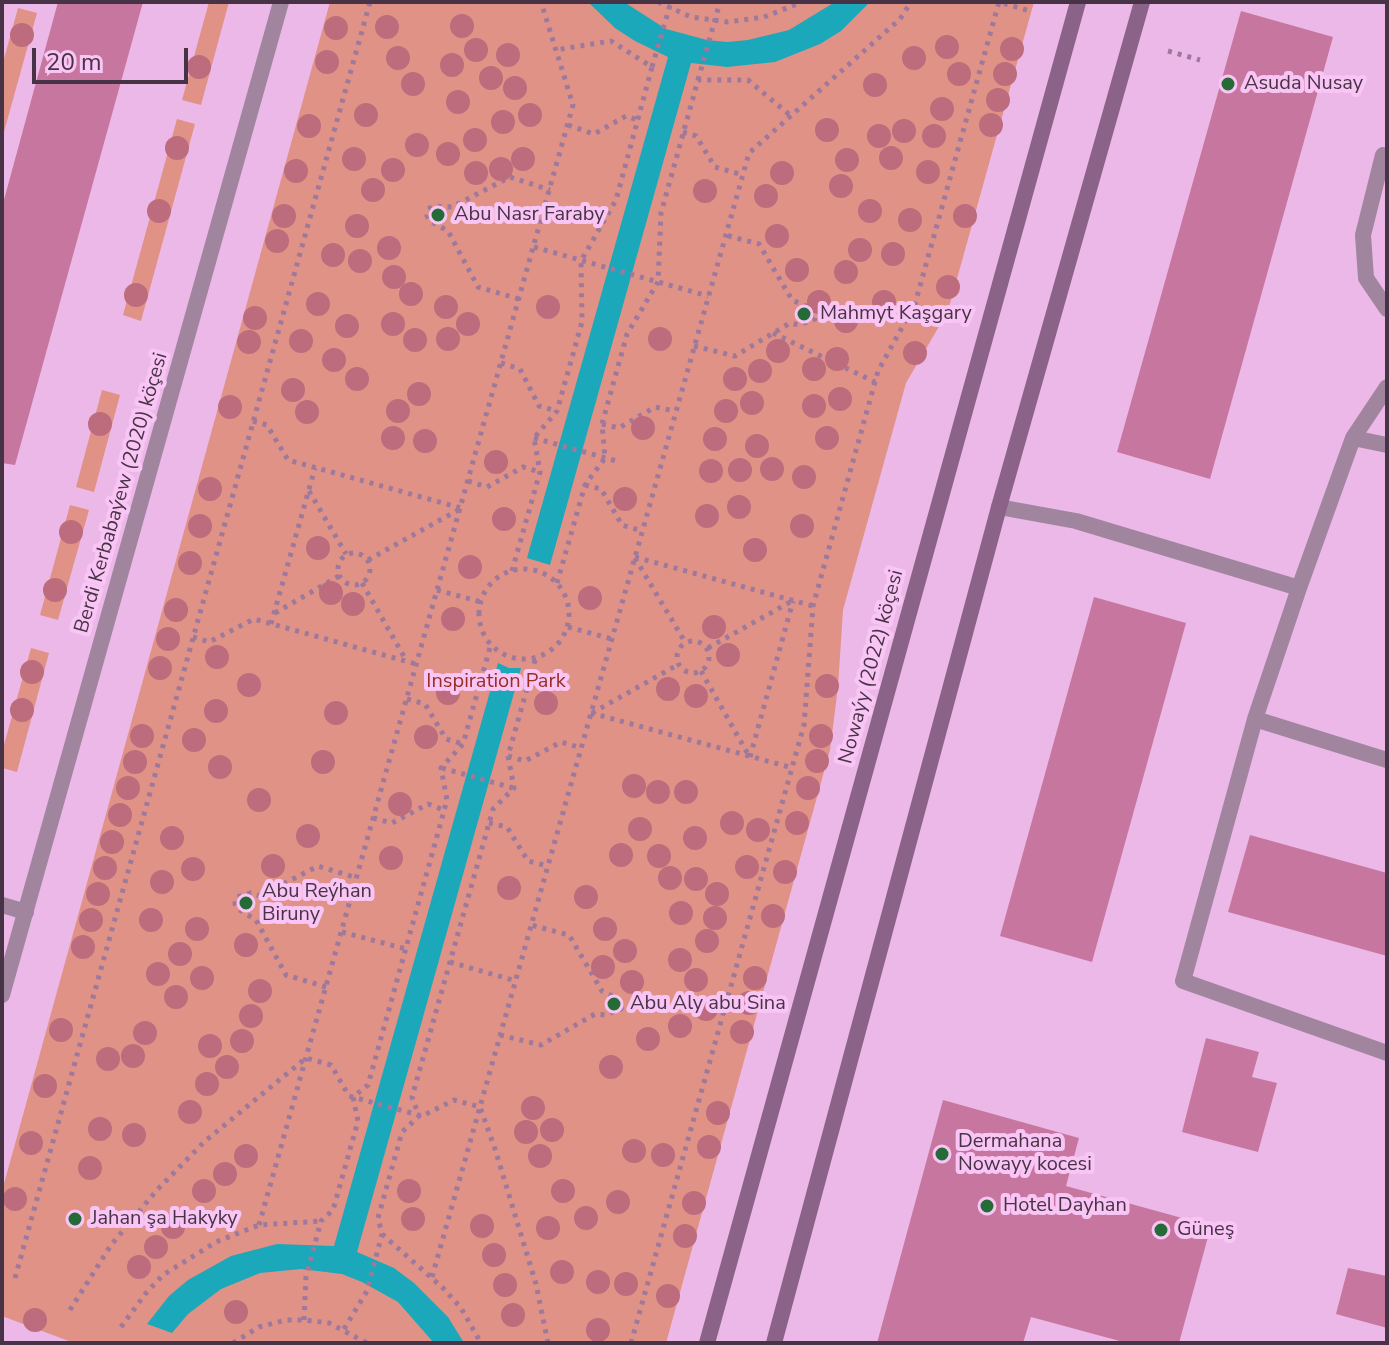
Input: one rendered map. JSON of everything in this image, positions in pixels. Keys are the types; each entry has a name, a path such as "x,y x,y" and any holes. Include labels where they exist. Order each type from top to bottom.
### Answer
{"main road":[{"name":"Nowaýy (2022) köçesi","path":"707,1343 1078,2"},
{"path":"774,1343 999,507 1142,2"}],"street":[{"name":"Berdi Kerbabaýew (2020) köçesi","path":"2,995 281,2"},
{"path":"1383,155 1363,235 1366,278 1387,309"},
{"path":"1387,387 1353,438 1299,588 1255,719 1183,981 1387,1053"},
{"path":"1353,438 1387,445"},
{"path":"999,507 1076,521 1299,588"},
{"path":"1255,719 1387,760"},
{"path":"2,905 26,912"}],"path":[{"path":"15,1278 370,2"},
{"path":"259,1225 573,105 541,2"},
{"path":"658,2 691,17 714,23 764,17 802,2"},
{"path":"557,583 585,485 605,458 602,424 627,334 658,282 661,213 720,2"},
{"path":"432,1277 749,153 900,19 911,2"},
{"path":"631,1343 804,725 813,606 878,371 915,304 999,2 1030,11"},
{"path":"534,438 557,411 582,322 581,261 616,200 669,8"},
{"path":"555,50 611,41 653,65"},
{"path":"1168,51 1200,60"},
{"path":"699,78 748,80 791,116"},
{"path":"568,125 594,134 626,116 638,120"},
{"path":"683,132 696,136 715,167 743,175"},
{"path":"519,299 478,287 448,231 430,221 428,209 434,206 452,207 510,177 550,190"},
{"path":"694,346 735,356 790,323 799,325 815,319 816,312 792,300 759,244 725,235"},
{"path":"534,247 708,296"},
{"path":"773,333 875,382"},
{"path":"501,363 520,369 539,406 557,411"},
{"path":"602,424 619,428 655,407 675,411"},
{"path":"253,421 267,425 288,460 461,508"},
{"path":"534,438 620,462"},
{"path":"512,571 540,472 534,438"},
{"path":"468,481 487,487 523,467 540,472"},
{"path":"271,624 315,468"},
{"path":"585,485 601,489 622,525 642,531"},
{"path":"309,491 346,554"},
{"path":"368,560 461,508"},
{"path":"356,552 368,560 369,574 362,583 351,585 339,576 338,562 346,554 356,552"},
{"path":"635,557 813,606"},
{"path":"635,557 685,642"},
{"path":"530,570 542,573 557,583 568,601 570,614 568,627 555,648 536,657 518,659 506,656 491,644 481,628 481,602 494,581 512,571 530,570"},
{"path":"274,614 339,576"},
{"path":"362,583 406,661"},
{"path":"437,590 481,602"},
{"path":"708,648 793,601"},
{"path":"750,757 793,601"},
{"path":"193,637 209,642 254,619 416,664"},
{"path":"568,627 612,639"},
{"path":"696,640 708,648 709,663 701,671 691,673 679,664 678,650 685,642 696,640"},
{"path":"441,768 463,744 491,644"},
{"path":"514,788 508,756 536,657"},
{"path":"591,713 679,664"},
{"path":"701,671 750,757"},
{"path":"407,699 425,704 446,739 463,744"},
{"path":"591,713 793,768"},
{"path":"508,756 525,761 561,742 581,748"},
{"path":"441,768 514,788"},
{"path":"355,1098 368,1085 447,800 441,768"},
{"path":"416,1115 412,1097 493,809 514,788"},
{"path":"373,818 392,823 428,804 444,810"},
{"path":"489,823 507,827 528,861 548,866"},
{"path":"326,987 286,975 256,920 238,909 236,897 251,893 260,896 318,866 357,878"},
{"path":"500,1035 541,1045 595,1014 605,1015 621,1009 619,999 602,991 569,935 531,925"},
{"path":"341,932 406,949"},
{"path":"450,962 516,981"},
{"path":"306,1058 331,1065 349,1096 416,1115"},
{"path":"70,1310 111,1245 157,1190 204,1142 306,1058"},
{"path":"304,1320 306,1277 320,1225 333,1210 358,1121 355,1098"},
{"path":"344,1329 367,1291 382,1234 378,1218 402,1132 416,1115 454,1100 480,1107"},
{"path":"480,1107 536,1284 548,1343"},
{"path":"121,1327 163,1275 216,1242 259,1225 320,1225"},
{"path":"382,1234 432,1277 461,1308 481,1343"},
{"path":"233,1343 259,1327 286,1320 329,1323 367,1343"}],"green space":[{"path":"209,2 229,2 201,105 182,100"},
{"name":"Inspiration Park","path":"330,2 1034,2 948,311 906,383 843,610 830,750 666,1343 74,1343 2,1316 2,1191"},
{"path":"18,8 37,13 2,139 2,66"},
{"path":"177,119 195,124 141,321 123,315"},
{"path":"102,390 120,395 94,492 76,487"},
{"path":"70,505 89,510 58,620 40,615"},
{"path":"31,648 49,653 17,772 2,768 2,752"}],"shaded area":[{"path":"588,2 624,2 666,29 727,42 789,30 835,2 870,2 841,31 820,44 775,62 727,67 691,63 550,565 527,558 668,57 615,28"},
{"path":"498,663 509,668 521,668 357,1252 394,1268 414,1283 448,1317 464,1343 434,1343 398,1302 362,1282 342,1274 301,1269 260,1273 221,1289 188,1314 172,1333 147,1324 169,1296 188,1280 231,1256 277,1244 334,1246"}],"building":[{"path":"58,2 143,2 15,465 2,463 2,207"},
{"path":"1241,11 1333,37 1210,479 1117,452"},
{"path":"1094,597 1186,623 1092,962 1000,936"},
{"path":"1250,835 1387,873 1387,956 1228,912"},
{"path":"1206,1038 1259,1052 1252,1077 1277,1083 1258,1152 1182,1132"},
{"name":"Hotel Dayhan","path":"943,1100 1079,1138 1066,1186 1211,1226 1179,1343 1127,1343 1031,1317 1023,1343 877,1343"},
{"path":"1348,1268 1387,1276 1387,1328 1336,1314"}],"place":[{"name":"Asuda Nusay","path":"1228,84"},
{"name":"Abu Nasr Faraby","path":"438,215"},
{"name":"Mahmyt Kaşgary","path":"804,314"},
{"name":"Abu Reýhan Biruny","path":"246,903"},
{"name":"Abu Aly abu Sina","path":"614,1004"},
{"name":"Dermahana Nowayy kocesi","path":"942,1154"},
{"name":"Hotel Dayhan","path":"987,1206"},
{"name":"Jahan şa Hakyky","path":"75,1219"},
{"name":"Güneş","path":"1161,1230"}]}
